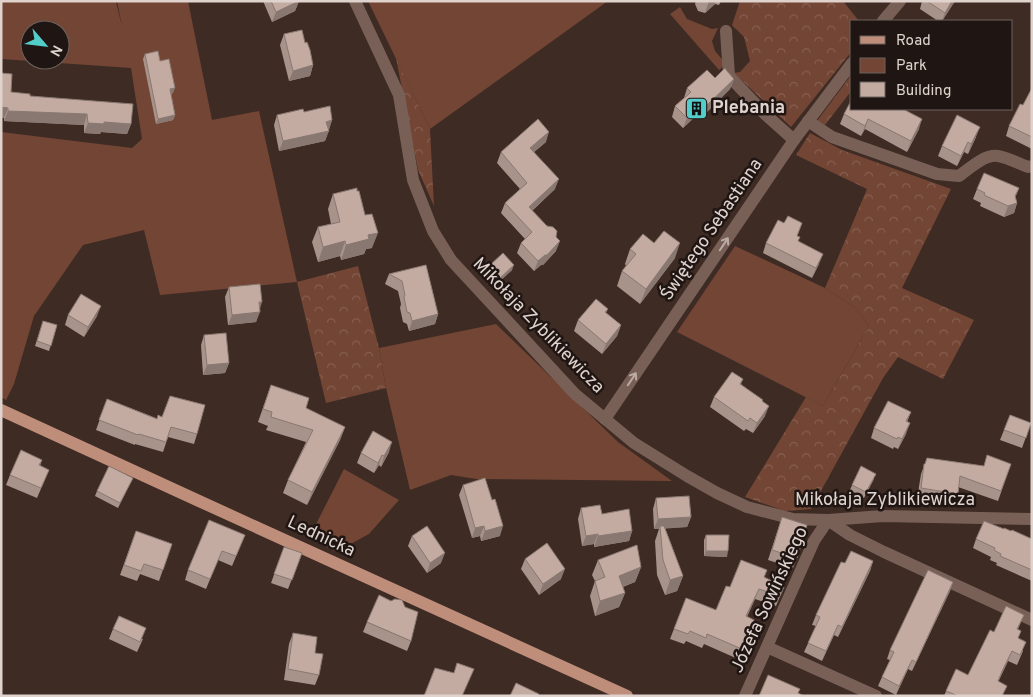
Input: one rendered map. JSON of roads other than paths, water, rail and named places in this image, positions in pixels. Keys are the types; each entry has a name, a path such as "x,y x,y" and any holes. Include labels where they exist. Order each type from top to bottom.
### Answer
{"main road":[{"name":"Lednicka","path":"1,410 627,696"}],"street":[{"name":"Mikołaja Zyblikiewicza","path":"355,1 399,95 413,180 433,231 450,260 575,394 634,444 718,493 748,507 793,519 828,520 883,516 1032,519"},
{"path":"884,20 900,1"},
{"path":"726,31 729,76 766,116 794,140"},
{"name":"Świętego Sebastiana","path":"605,419 794,140 850,66"},
{"path":"808,121 832,137 937,174 959,176 975,164 987,158 997,156 1028,167 1032,166"},
{"path":"828,520 850,535 1032,620"},
{"name":"Józefa Sowińskiego","path":"745,696 814,541 828,520"},
{"path":"767,646 876,696"}],"place":[{"name":"Plebania","path":"696,108"}]}
